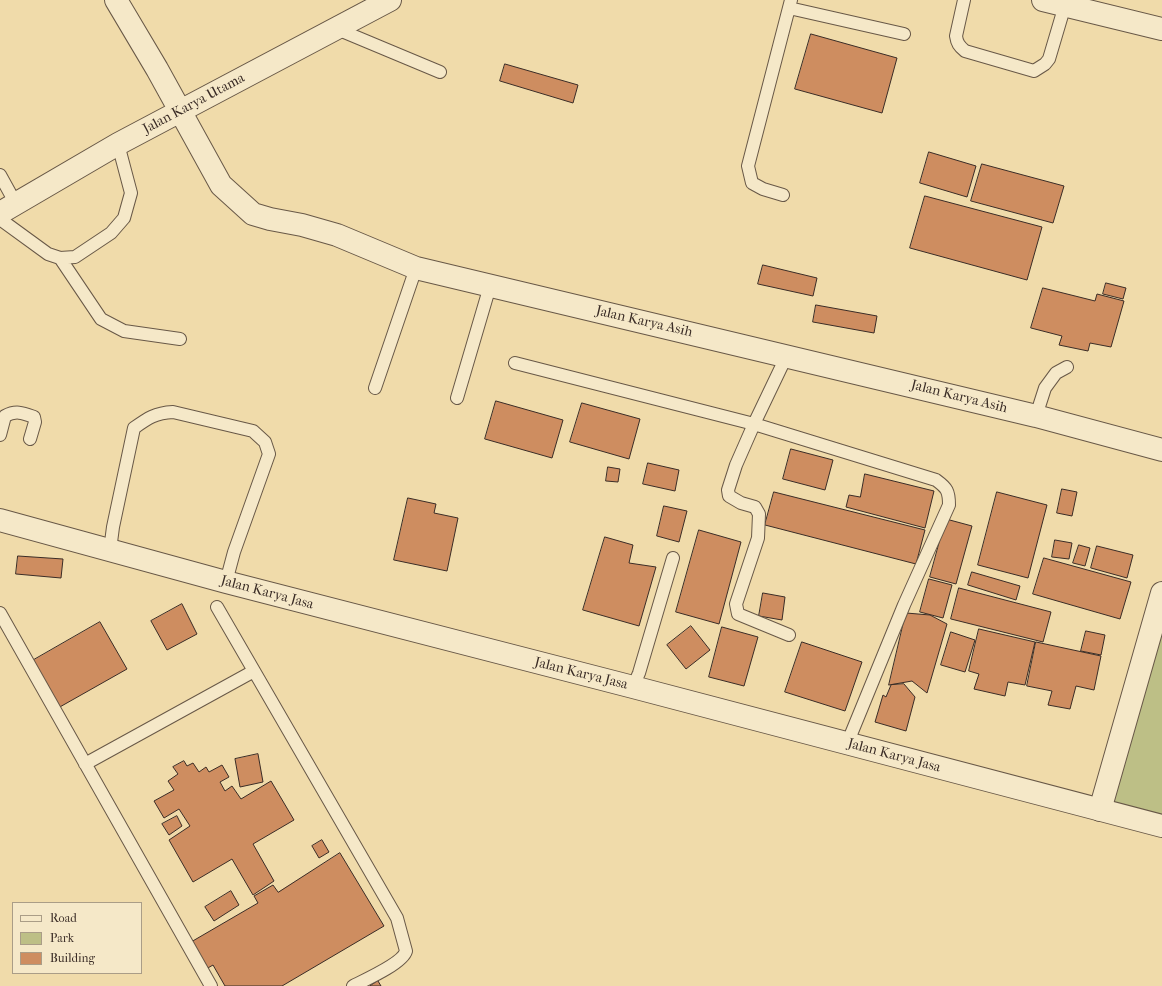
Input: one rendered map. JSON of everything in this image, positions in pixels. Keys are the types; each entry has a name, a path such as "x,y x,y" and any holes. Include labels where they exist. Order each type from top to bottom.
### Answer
{"street":[{"name":"Jalan Karya Asih","path":"116,0 221,185 253,214 337,234 416,268 787,355 1036,416 1162,450"},
{"name":"Jalan Karya Utama","path":"8,209 118,144 390,0"},
{"path":"1043,0 1070,4 1162,29"},
{"name":"Jalan Karya Jasa","path":"0,520 226,582 1162,826"},
{"path":"1100,810 1162,593"}],"lane":[{"path":"964,0 956,36 960,47 964,51 1034,71 1045,64 1049,58 1070,4"},
{"path":"783,195 763,189 752,182 748,166 790,4 904,34"},
{"path":"337,29 440,72"},
{"path":"0,219 48,254 60,258 75,257 111,234 124,218 131,193 118,144"},
{"path":"0,175 8,209"},
{"path":"60,258 101,319 124,331 180,339"},
{"path":"375,388 416,268"},
{"path":"457,398 490,286"},
{"path":"787,355 736,465 728,490 729,496 741,503 755,507 759,514 758,538 736,604 738,614 789,635"},
{"path":"515,364 754,424 936,480 944,486 949,493 949,504 904,605 847,744"},
{"path":"1036,416 1045,388 1056,373 1067,367"},
{"path":"0,435 5,416 12,412 20,412 34,417 35,422 30,439"},
{"path":"110,550 113,527 134,428 153,415 172,412 253,431 265,442 269,454 234,552 226,582"},
{"path":"633,687 639,673 673,558"},
{"path":"217,607 397,918 405,946 405,955 395,963 354,986"},
{"path":"0,614 211,986"},
{"path":"85,764 254,671"}],"green space":[{"path":"1162,602 1162,817 1111,804"}],"building":[{"path":"811,34 897,58 882,113 795,89"},
{"path":"505,64 578,85 573,103 500,81"},
{"path":"929,152 976,166 967,197 920,183"},
{"path":"982,164 1064,186 1053,223 971,201"},
{"path":"925,196 1042,227 1027,280 910,248"},
{"path":"763,265 817,278 813,296 758,284"},
{"path":"1106,283 1126,288 1123,299 1103,294"},
{"path":"1043,288 1095,301 1097,294 1124,301 1111,347 1090,343 1088,351 1059,345 1062,336 1031,328"},
{"path":"816,305 877,316 874,333 813,322"},
{"path":"496,401 563,420 552,458 485,439"},
{"path":"582,403 640,419 629,459 570,442"},
{"path":"791,449 833,460 825,490 783,479"},
{"path":"648,463 679,470 675,491 643,484"},
{"path":"608,467 620,469 618,482 606,481"},
{"path":"865,474 934,491 925,528 846,507 849,495 860,497"},
{"path":"1062,489 1077,492 1072,516 1057,513"},
{"path":"774,492 925,530 916,564 765,525"},
{"path":"997,492 1047,505 1028,578 978,565"},
{"path":"408,498 436,504 434,513 458,518 447,571 394,560"},
{"path":"664,506 687,511 679,542 657,536"},
{"path":"946,519 972,526 956,584 930,577"},
{"path":"699,530 741,542 719,624 676,612"},
{"path":"605,537 633,545 629,563 656,567 639,626 583,610"},
{"path":"1055,540 1072,543 1069,559 1052,557"},
{"path":"1079,545 1090,548 1085,566 1073,563"},
{"path":"1097,546 1133,555 1127,578 1091,568"},
{"path":"18,556 63,559 61,578 16,574"},
{"path":"1044,558 1131,582 1120,619 1033,594"},
{"path":"972,572 1020,586 1016,600 968,585"},
{"path":"929,579 952,585 943,618 920,612"},
{"path":"959,588 1051,612 1043,642 951,619"},
{"path":"763,593 785,597 782,620 759,616"},
{"path":"182,604 197,634 167,650 151,621"},
{"path":"906,613 930,615 947,624 927,693 912,681 889,685"},
{"path":"100,622 127,669 58,708 32,661"},
{"path":"691,626 710,650 686,669 667,645"},
{"path":"722,627 758,637 744,686 709,677"},
{"path":"979,629 1035,642 1025,685 1008,682 1005,696 974,689 979,674 969,671"},
{"path":"1086,631 1105,635 1101,655 1081,651"},
{"path":"951,632 975,640 965,672 941,665"},
{"path":"802,642 862,662 845,711 785,692"},
{"path":"1036,642 1101,656 1094,690 1076,686 1070,709 1048,705 1052,691 1027,686"},
{"path":"904,684 915,697 906,731 875,722 883,695 886,697 891,685"},
{"path":"258,754 263,782 240,787 235,759"},
{"path":"184,761 187,766 193,763 199,772 206,767 209,772 222,765 229,777 220,782 225,791 232,786 241,799 271,781 294,820 253,844 274,881 253,895 232,859 193,882 169,840 190,826 179,809 164,818 154,801 174,790 168,781 178,774 173,767"},
{"path":"177,816 182,826 169,835 162,824"},
{"path":"322,840 329,852 319,858 312,846"},
{"path":"340,853 384,926 282,986 225,986 213,965 206,969 191,942 258,903 254,896 273,885 278,892"},
{"path":"231,891 239,905 214,921 205,907"},
{"path":"378,981 381,986 370,986"}]}
